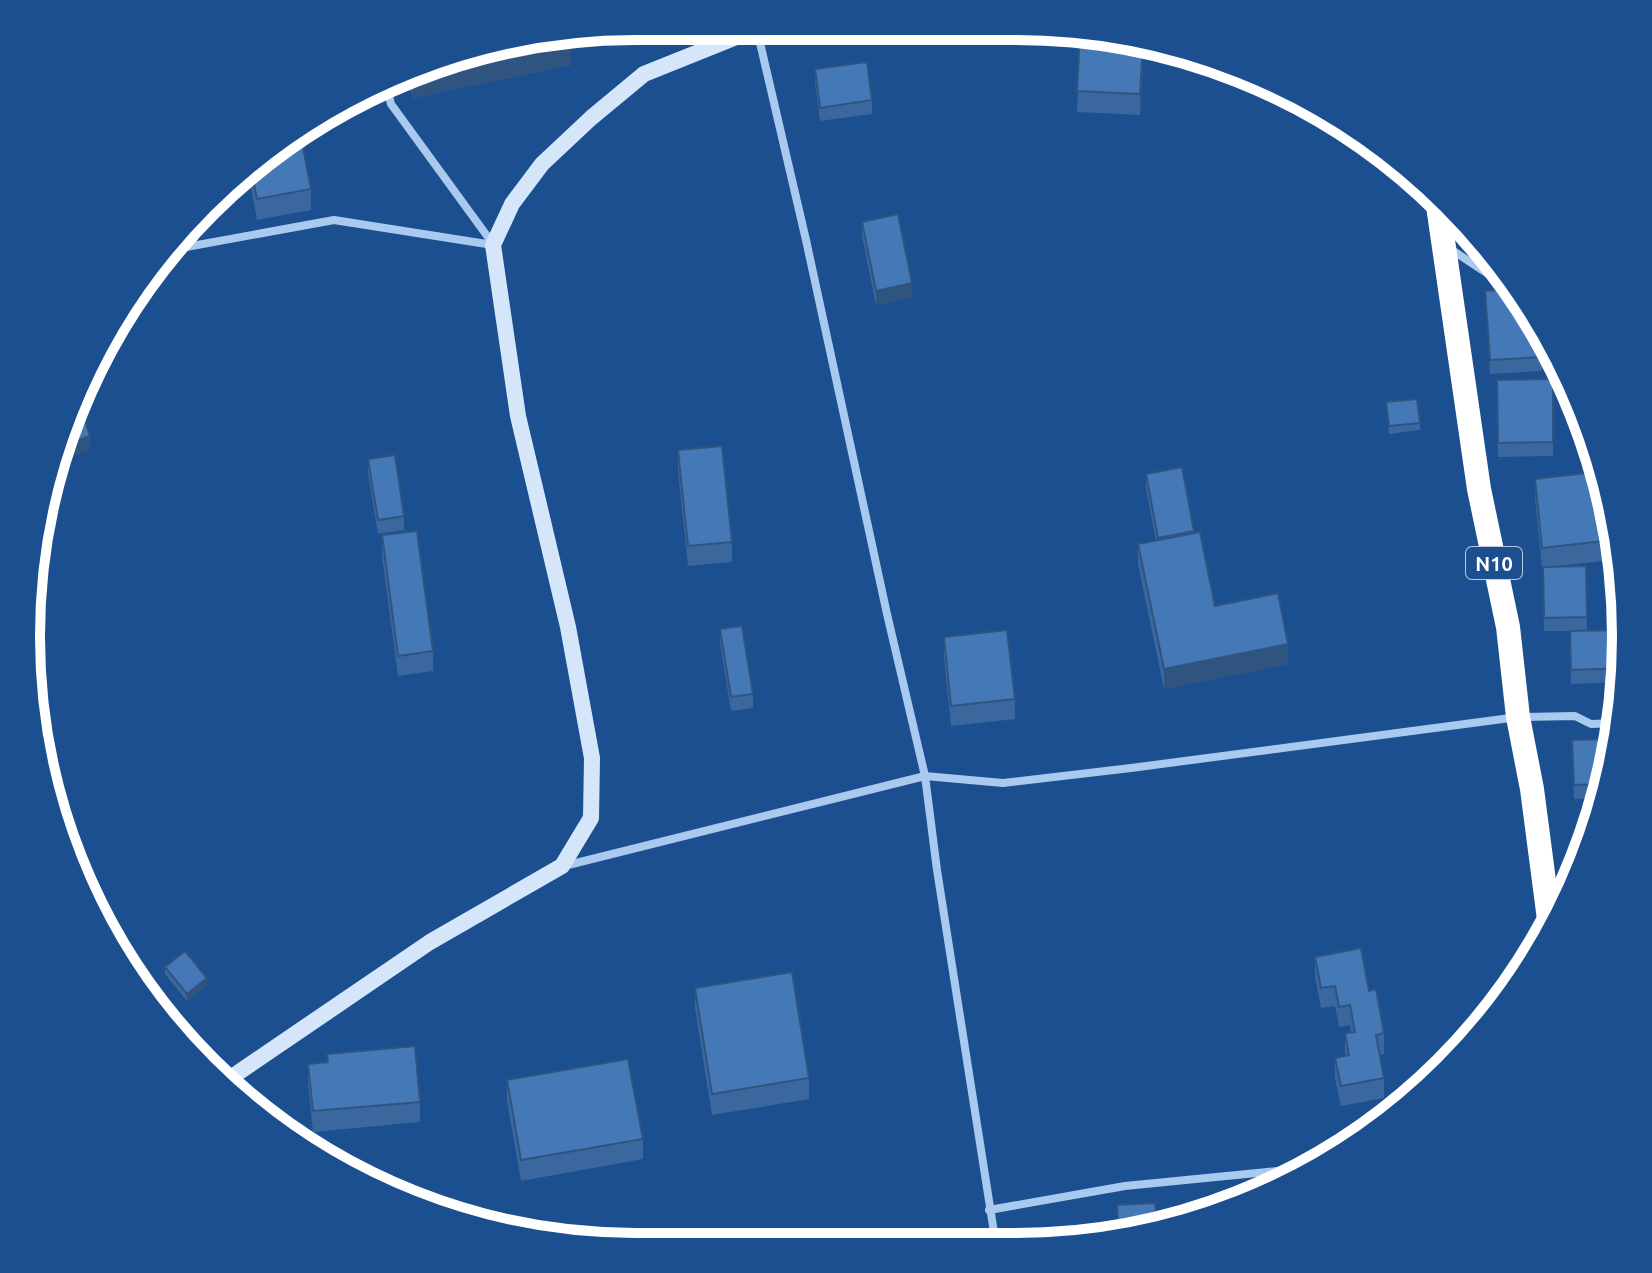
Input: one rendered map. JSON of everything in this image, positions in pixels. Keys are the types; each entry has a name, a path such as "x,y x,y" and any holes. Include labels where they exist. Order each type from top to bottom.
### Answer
{"highway":[{"name":"N10","path":"1440,218 1479,489 1508,627 1518,717 1532,789 1547,905"}],"street":[{"path":"493,245 512,204 542,164 591,118 644,74 727,40"},
{"path":"762,40 925,776 994,1233"},
{"path":"388,94 391,104 493,245 518,416 568,627 592,758 591,818 562,866"},
{"path":"184,247 334,220 493,245"},
{"path":"1445,246 1491,276"},
{"path":"234,1076 430,942 562,866 925,776 1003,783 1518,717 1575,716 1591,724 1606,723"},
{"path":"989,1210 1125,1186 1280,1171"}],"building":[{"path":"571,44 460,67 520,51"},
{"path":"1079,44 1142,53 1140,94 1077,91"},
{"path":"867,62 872,100 820,108 815,69"},
{"path":"302,143 311,189 257,199 253,180"},
{"path":"898,214 912,283 876,291 862,222"},
{"path":"1501,290 1542,357 1490,360 1485,291"},
{"path":"1553,379 1553,442 1498,443 1497,380"},
{"path":"1417,399 1420,423 1389,426 1386,402"},
{"path":"83,414 90,436 73,442"},
{"path":"722,446 732,542 688,546 678,450"},
{"path":"395,455 404,516 378,520 368,459"},
{"path":"1182,467 1194,531 1158,538 1146,474"},
{"path":"1589,473 1603,541 1542,548 1535,479"},
{"path":"417,531 433,651 398,656 382,535"},
{"path":"1200,532 1215,606 1278,593 1288,644 1164,669 1138,544"},
{"path":"1586,566 1587,617 1544,618 1543,567"},
{"path":"742,626 753,694 731,697 720,629"},
{"path":"1007,630 1015,699 951,706 944,637"},
{"path":"1612,630 1611,668 1571,670 1570,631"},
{"path":"1603,739 1594,784 1574,785 1572,740"},
{"path":"125,942 145,966 142,969"},
{"path":"1361,948 1369,991 1376,989 1384,1033 1376,1035 1384,1078 1341,1086 1335,1058 1349,1055 1345,1033 1355,1032 1350,1005 1339,1007 1335,986 1321,988 1315,957"},
{"path":"185,951 207,978 187,994 165,967"},
{"path":"792,972 809,1078 712,1094 695,988"},
{"path":"415,1046 420,1102 313,1111 308,1064 328,1062 327,1054"},
{"path":"628,1059 643,1139 521,1160 507,1080"},
{"path":"1155,1203 1156,1216 1118,1224 1117,1205"}]}
